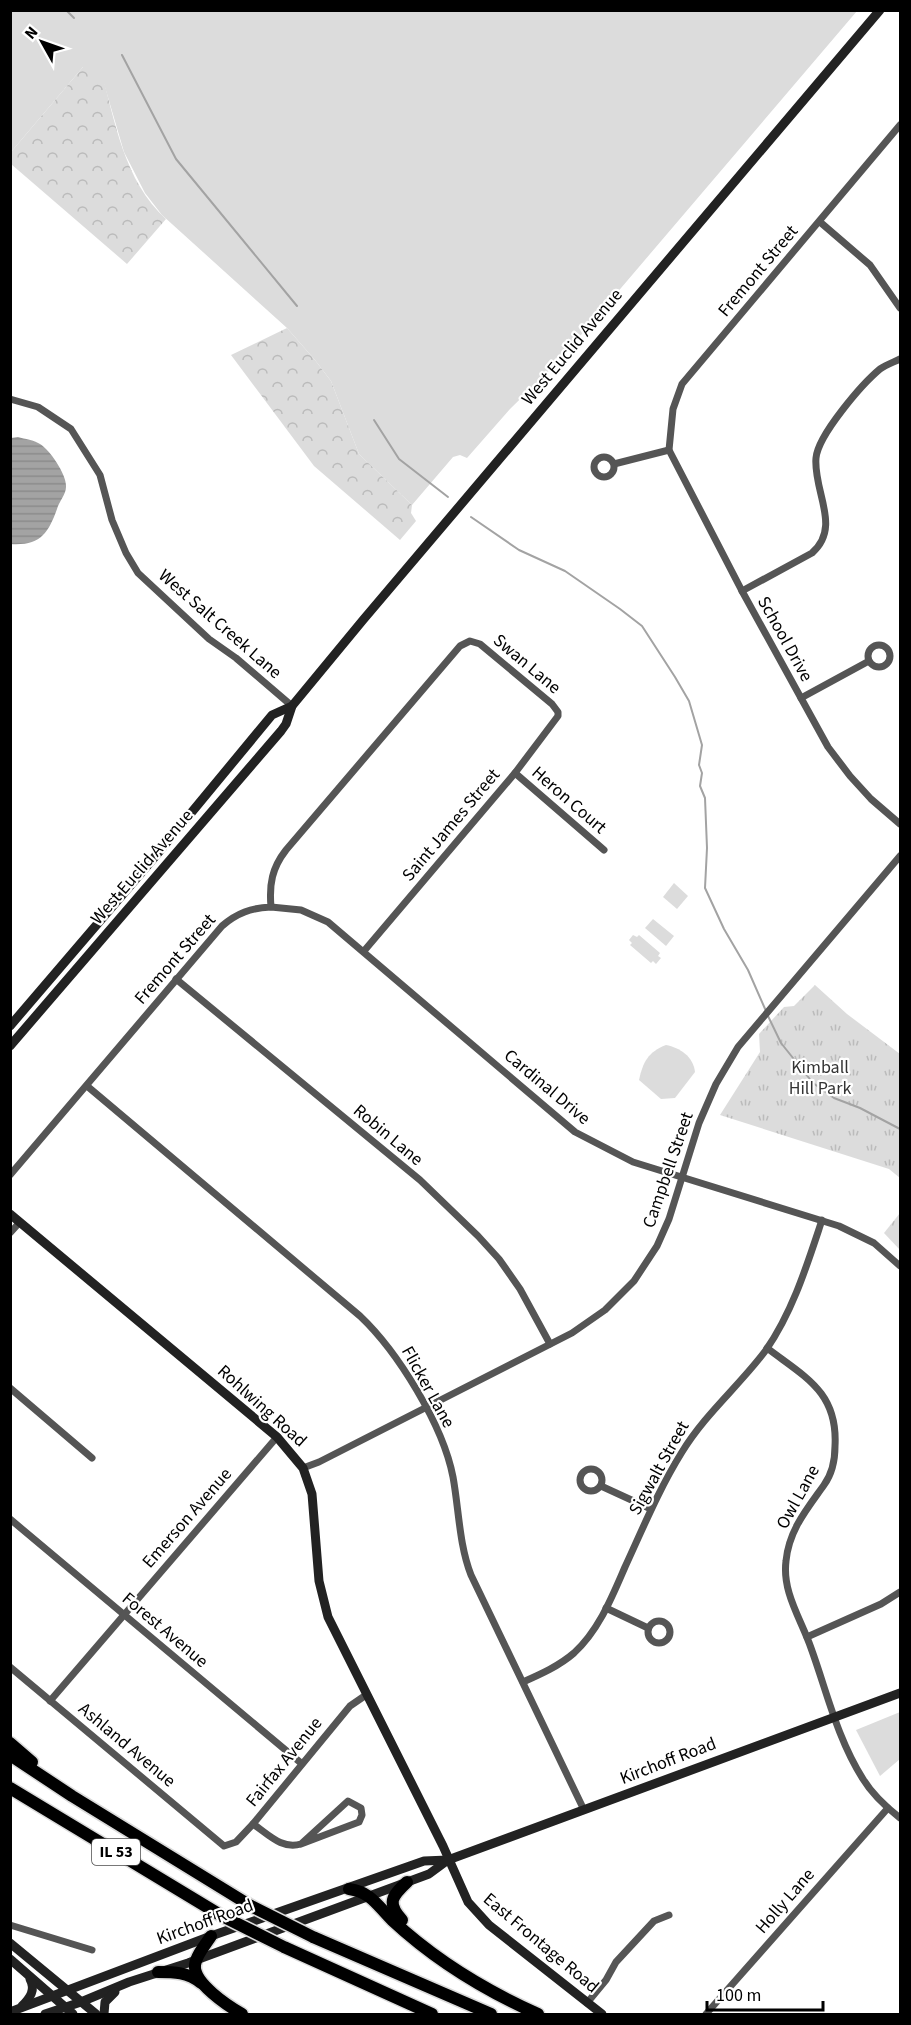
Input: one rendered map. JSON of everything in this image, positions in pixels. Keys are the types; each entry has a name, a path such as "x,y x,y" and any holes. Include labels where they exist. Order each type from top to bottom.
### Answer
{"highway":[{"path":"10,1743 72,1796"},
{"name":"IL 53","path":"10,1755 72,1796 251,1906 313,1937 491,2014"},
{"name":"IL 53","path":"10,1788 222,1916 284,1947 432,2014"},
{"path":"407,1882 394,1896 392,1905 394,1911 434,1954"},
{"path":"349,1889 360,1890 369,1895 409,1936 459,1973 506,2000 538,2014"},
{"path":"201,1983 195,1968 197,1959 211,1936"},
{"path":"158,1972 183,1973 201,1983 242,2014"}],"main road":[{"name":"West Euclid Avenue","path":"10,1046 281,730 286,724 292,706 541,408 880,10"},
{"name":"West Euclid Avenue","path":"10,1026 272,715 292,706"},
{"name":"Rohlwing Road","path":"10,1214 277,1437 303,1468 312,1494 319,1581 328,1617 448,1860"},
{"name":"Kirchoff Road","path":"15,2010 211,1936 424,1862 448,1860 900,1693"},
{"name":"Kirchoff Road","path":"45,2014 429,1874 448,1860"},
{"name":"East Frontage Road","path":"448,1860 468,1902 489,1925 602,2014"},
{"path":"10,1943 96,2014"},
{"path":"10,1959 74,2014"},
{"path":"15,2010 33,1991 27,1974"},
{"path":"104,2014 107,1998 129,1982"}],"street":[{"name":"Fremont Street","path":"669,450 671,416 682,384 900,125"},
{"path":"819,222 870,265 900,308"},
{"path":"742,591 812,553 820,545 827,523 817,477 816,458 819,444 828,429 881,368 900,359"},
{"name":"West Salt Creek Lane","path":"10,399 38,406 71,429 100,475 115,528 126,554 138,573 209,639 236,658 292,706"},
{"path":"614,464 669,450"},
{"name":"School Drive","path":"669,450 742,591 828,747 849,776 900,824"},
{"name":"Swan Lane","path":"271,907 269,891 272,873 285,850 460,646 470,641 480,644 552,704 558,716"},
{"path":"801,698 869,661"},
{"name":"Saint James Street","path":"364,951 515,773 558,716"},
{"name":"Heron Court","path":"515,773 604,850"},
{"name":"Campbell Street","path":"303,1468 319,1462 424,1406 572,1333 604,1310 634,1281 657,1246 669,1219 699,1123 716,1084 738,1047 900,856"},
{"name":"Fremont Street","path":"10,1175 222,926 235,915 257,908 271,907"},
{"name":"Cardinal Drive","path":"271,907 301,910 328,922 575,1132 633,1162 855,1232 874,1243 900,1266"},
{"name":"Robin Lane","path":"176,979 420,1180 478,1236 499,1258 550,1344"},
{"name":"Flicker Lane","path":"87,1086 366,1322 394,1353 424,1406 442,1443 453,1473 465,1560 584,1810"},
{"name":"Sigwalt Street","path":"523,1682 563,1663 594,1629 606,1608 651,1509 688,1441 766,1348 790,1307 822,1220"},
{"path":"10,1233 20,1222"},
{"name":"Owl Lane","path":"766,1348 824,1395 834,1418 836,1432 832,1470 826,1483 796,1524 786,1561 787,1591 807,1637 833,1717 863,1779 888,1808 900,1818"},
{"path":"10,1388 92,1458"},
{"name":"Emerson Avenue","path":"50,1701 277,1437"},
{"path":"601,1486 651,1509"},
{"name":"Forest Avenue","path":"10,1519 301,1763"},
{"path":"807,1637 881,1604 900,1592"},
{"path":"606,1608 648,1628"},
{"name":"Ashland Avenue","path":"10,1667 224,1846"},
{"name":"Fairfax Avenue","path":"224,1846 236,1842 253,1824 301,1763 353,1703 366,1695"},
{"path":"253,1824 281,1844 293,1846 301,1844 358,1822 362,1815 361,1808 348,1801 301,1844"},
{"name":"Holly Lane","path":"705,2014 888,1808"},
{"path":"587,2003 606,1980 616,1962 654,1921 669,1915"},
{"path":"10,1925 92,1950"}],"green space":[{"path":"11,11 857,11 558,362 510,409 467,458 460,455 453,457 412,505 359,454 331,381 315,360 287,328 162,215 145,193 124,152 100,70 83,67 11,152"},
{"path":"92,65 101,70 117,130 131,169 140,187 166,219 127,264 11,164 11,152 83,67"},
{"path":"287,328 331,381 359,454 412,505 411,513 416,521 400,540 314,466 231,355"},
{"path":"674,883 688,896 677,909 663,897"},
{"path":"653,919 674,936 666,946 645,928"},
{"path":"633,935 637,937 639,935 660,953 658,956 661,958 656,964 653,961 651,963 630,945 632,943 629,940"},
{"name":"Kimball Hill Park","path":"815,985 847,1014 900,1054 900,1178 889,1169 720,1115 760,1052 759,1034 784,1007 794,1006"},
{"path":"666,1045 676,1048 689,1057 695,1072 675,1098 661,1099 639,1080 647,1058"},
{"path":"900,1213 900,1250 884,1233"},
{"path":"900,1712 900,1759 880,1776 856,1730"}],"shaded area":[{"path":"18,437 44,447 61,470 66,487 46,532 29,543 10,544 11,438"}],"waterway":[{"path":"66,10 74,18"},
{"path":"122,55 176,159 297,306"},
{"path":"374,420 399,459 448,497"},
{"path":"471,517 519,550 565,571 642,626 675,677 689,701 702,745 699,765 702,773 700,786 705,798 707,848 705,888 724,929 748,970 766,1011"},
{"path":"768,1016 781,1043 813,1083 834,1098 860,1108 900,1129"}]}
